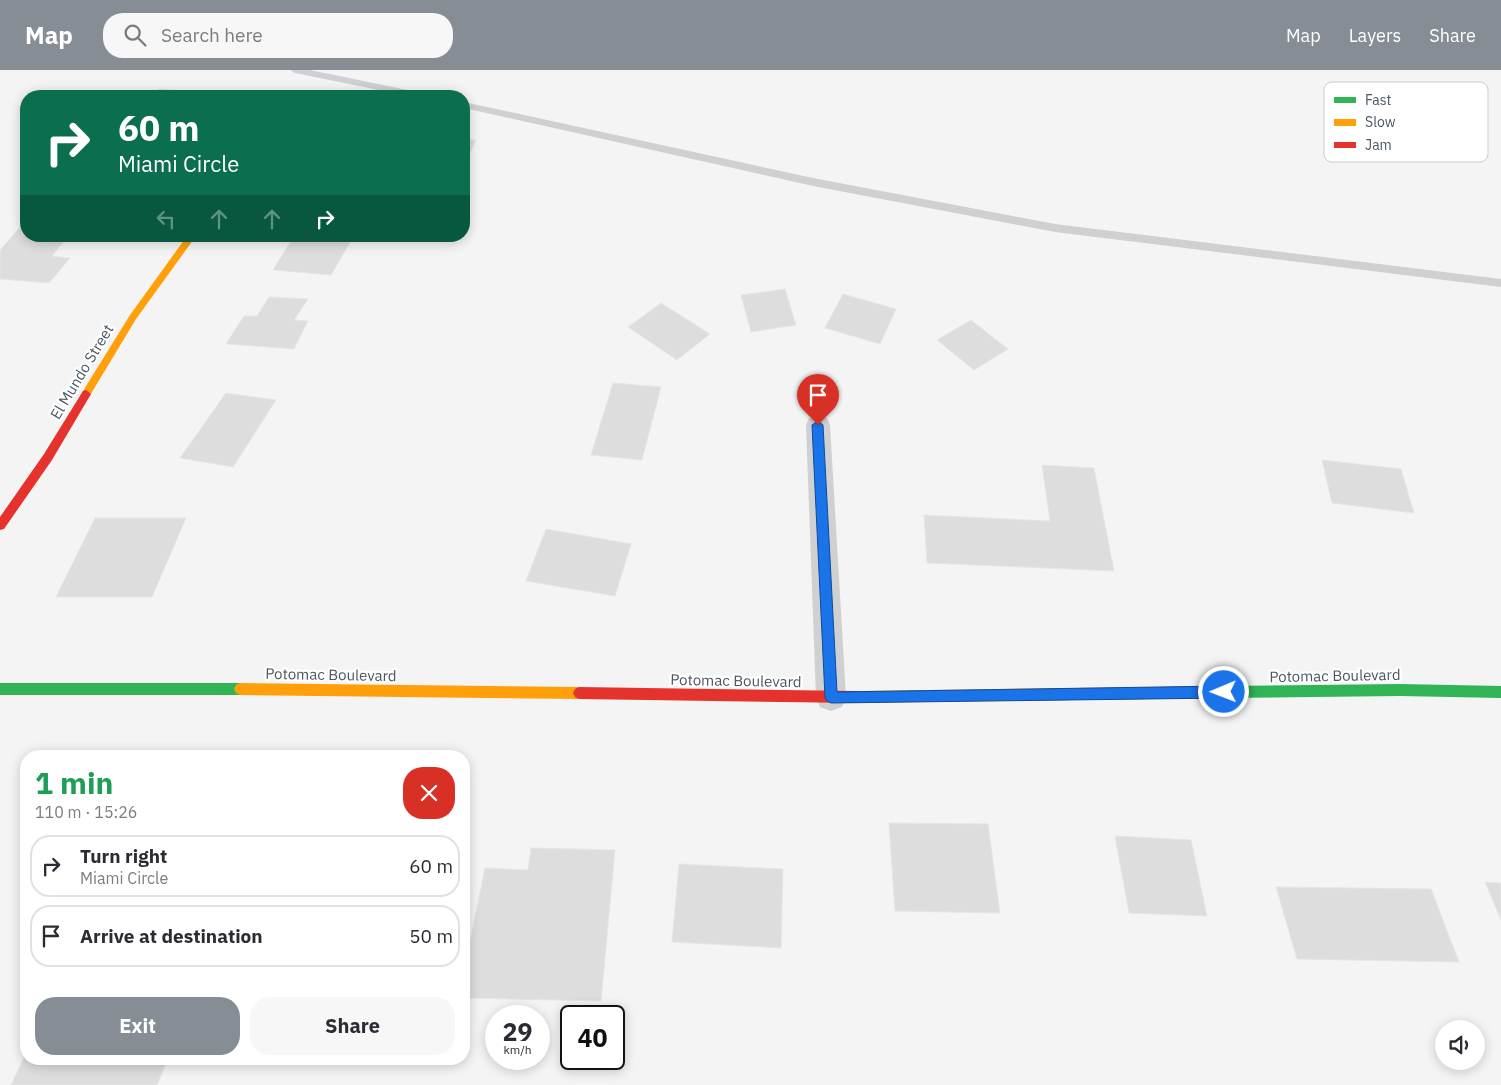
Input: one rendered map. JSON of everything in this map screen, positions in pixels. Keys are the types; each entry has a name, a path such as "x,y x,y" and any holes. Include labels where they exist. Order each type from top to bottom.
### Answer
{"street":[{"name":"El Mundo Street","path":"0,526 48,457 133,317 188,242"},
{"path":"818,425 831,697"},
{"name":"Potomac Boulevard","path":"0,689 280,689 831,697 1400,690 1501,692"}],"lane":[{"path":"295,70 393,90"},
{"path":"470,106 813,182 1055,228 1501,283"}],"building":[{"path":"470,140 476,140 470,153"},
{"path":"20,227 20,242 63,242 52,256 70,258 49,283 0,279 0,250"},
{"path":"290,242 350,242 331,275 273,270"},
{"path":"785,289 796,325 751,332 741,295"},
{"path":"843,294 896,309 880,344 825,328"},
{"path":"269,297 308,299 294,320 308,321 294,349 226,344 244,316 257,316"},
{"path":"661,303 710,334 677,360 628,327"},
{"path":"971,320 1008,349 974,370 937,340"},
{"path":"613,383 661,387 642,460 591,455"},
{"path":"226,393 276,400 233,467 180,458"},
{"path":"1322,460 1401,469 1414,513 1332,503"},
{"path":"1042,465 1094,468 1114,571 927,563 924,515 1050,521"},
{"path":"95,518 186,518 152,597 56,597"},
{"path":"546,529 631,544 615,596 526,581"},
{"path":"889,823 988,824 1000,913 895,911"},
{"path":"1115,836 1191,840 1207,916 1129,913"},
{"path":"531,848 615,850 601,1001 470,998 470,942 485,868 528,870"},
{"path":"679,864 783,869 781,948 672,942"},
{"path":"1485,882 1501,883 1501,920"},
{"path":"1276,887 1431,889 1459,962 1297,959"},
{"path":"20,1065 165,1065 157,1085 11,1085"}],"traffic: fast":[{"path":"0,689 240,689"},
{"path":"1225,692 1400,690 1501,692"}],"traffic: slow":[{"path":"86,394 133,317 188,242"},
{"path":"240,689 579,693"},
{"path":"857,697 1225,692"}],"traffic: jam":[{"path":"0,526 48,457 86,394"},
{"path":"579,693 857,697"}],"route":[{"path":"818,425 831,697 1224,692"}]}
